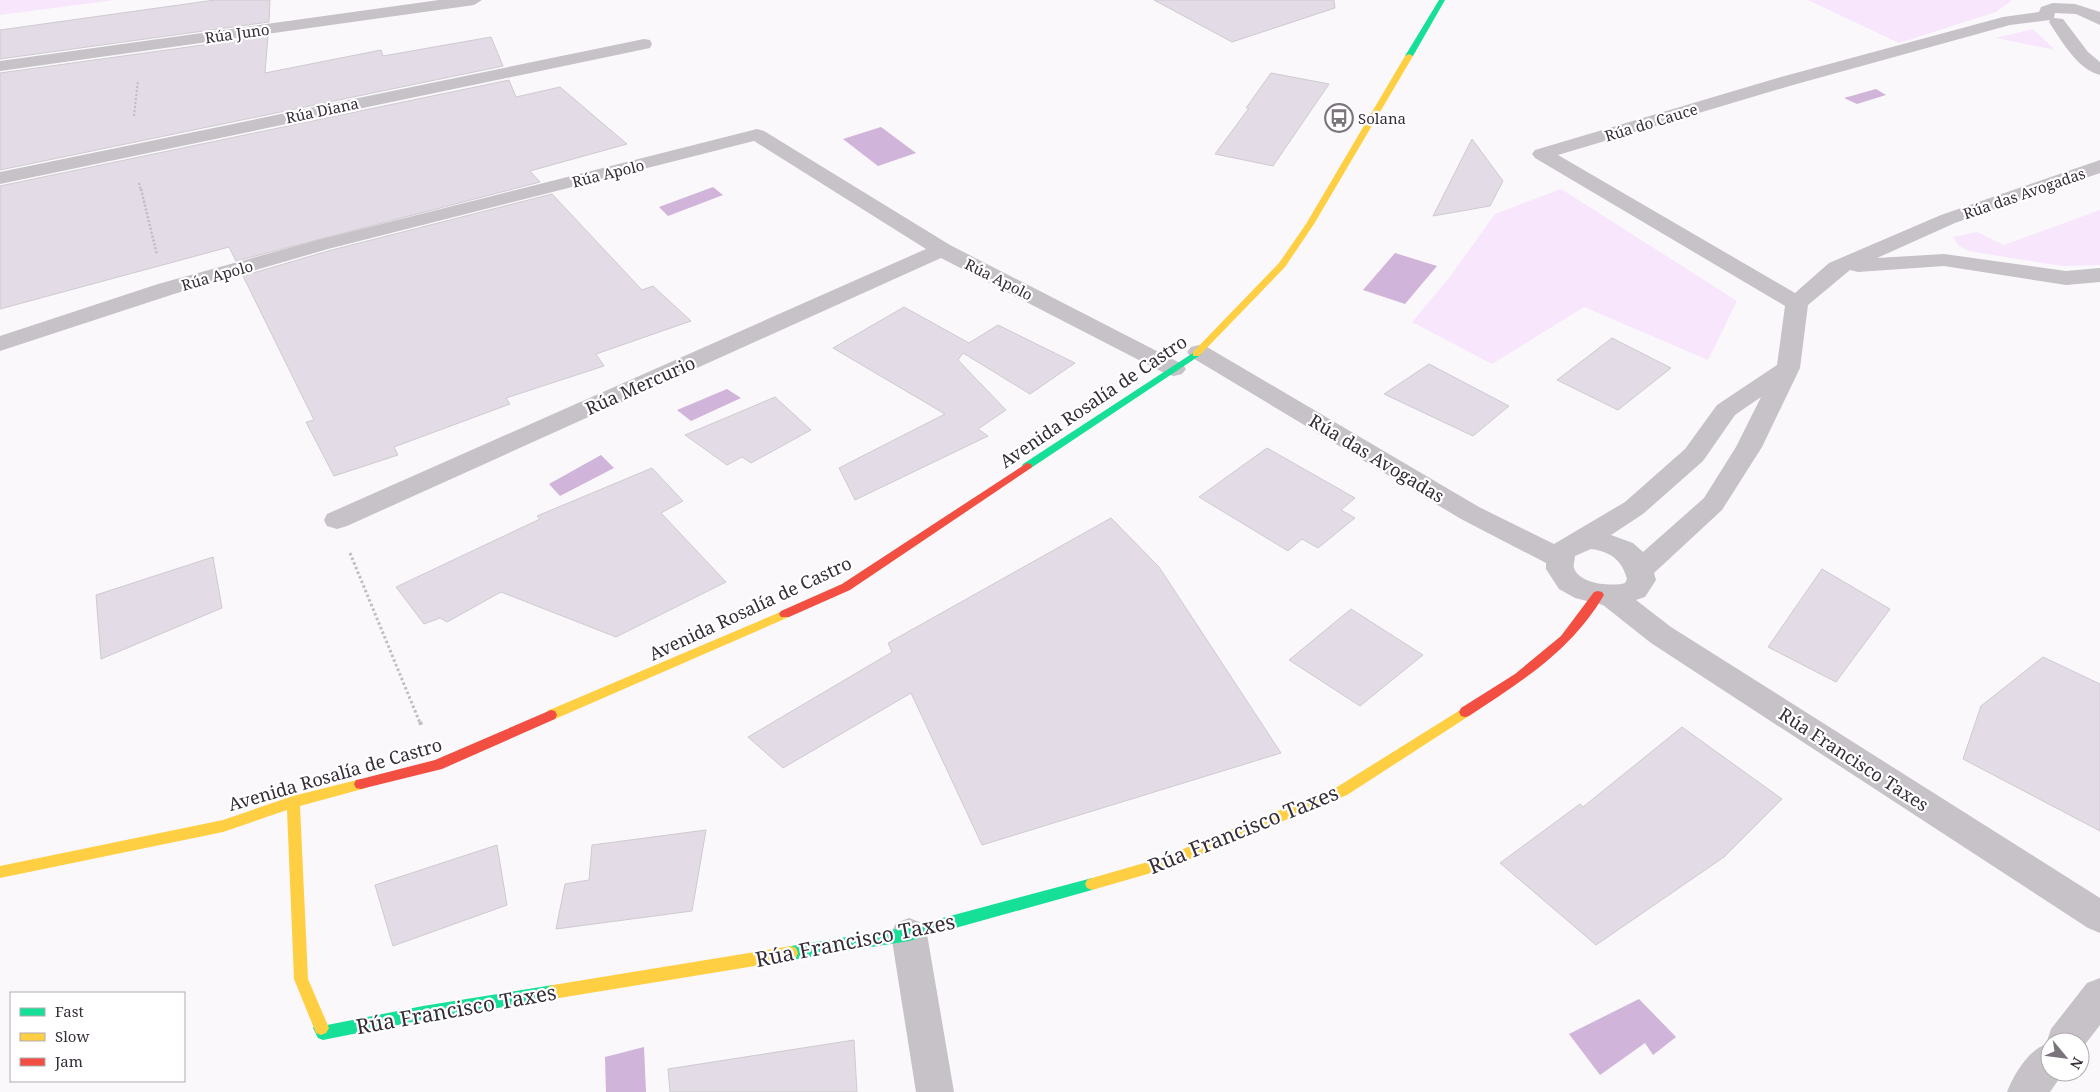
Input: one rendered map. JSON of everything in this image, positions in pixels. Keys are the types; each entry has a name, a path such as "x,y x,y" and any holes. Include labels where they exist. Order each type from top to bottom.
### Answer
{"street":[{"name":"Rúa Juno","path":"0,66 474,0"},
{"name":"Avenida Rosalía de Castro","path":"0,872 223,826 293,802 437,765 846,587 1198,352 1282,265 1310,224 1442,0"},
{"path":"2069,0 2096,23"},
{"path":"2051,12 2075,27 2096,23"},
{"path":"2051,12 2082,56 2100,70"},
{"name":"Rúa do Cauce","path":"1797,303 1542,154 1787,81 2009,20 2051,12"},
{"name":"Rúa Diana","path":"0,178 644,44"},
{"name":"Rúa Apolo","path":"0,344 166,289 321,245 757,135 942,250 1174,369"},
{"name":"Rúa das Avogadas","path":"1797,303 1837,268 1948,219 2100,166"},
{"name":"Rúa das Avogadas","path":"1944,260 1934,250 1948,219"},
{"name":"Rúa Mercurio","path":"337,520 942,250"},
{"path":"1837,268 1944,260 2066,278 2100,275"},
{"path":"1788,368 1726,410 1694,455 1634,508 1569,550 1560,568 1566,577 1584,590 1605,596 1626,595 1638,587 1642,579 1641,569 1713,504 1749,447 1788,368 1797,303"},
{"name":"Rúa das Avogadas","path":"1198,352 1470,513 1569,550 1591,540 1612,544 1635,560 1641,569"},
{"name":"Rúa Francisco Taxes","path":"293,802 301,979 323,1033 423,1013 909,934 1160,865 1342,791 1518,677 1565,639 1605,596 1662,635 2100,917"},
{"path":"909,934 935,1092"},
{"path":"2072,1032 2100,996"},
{"path":"2026,1092 2040,1074"}],"path":[{"path":"348,547 437,765"}],"shaded area":[{"path":"0,0 115,0 0,15"},
{"path":"1808,0 2012,0 1996,12 1899,43"},
{"path":"2033,29 2055,50 1996,38"},
{"path":"1876,89 1886,95 1857,104 1844,98"},
{"path":"881,127 916,153 878,166 843,139"},
{"path":"713,187 723,195 668,216 659,207"},
{"path":"1561,189 1737,301 1708,360 1584,307 1492,364 1412,322 1449,278 1495,214"},
{"path":"2100,210 2100,265 2062,266 1968,251 1958,245 1953,237 1977,232 2004,245"},
{"path":"1395,253 1437,266 1405,304 1363,290"},
{"path":"727,389 741,398 691,421 677,410"},
{"path":"601,455 614,468 560,496 549,484"},
{"path":"1639,999 1676,1037 1653,1055 1645,1043 1600,1075 1569,1034"},
{"path":"644,1047 646,1092 606,1092 605,1057"}],"building":[{"path":"215,0 270,0 269,22 0,59 0,30"},
{"path":"1154,0 1334,0 1335,8 1232,42"},
{"path":"268,36 265,73 381,50 383,56 491,37 503,66 0,170 0,73"},
{"path":"1271,73 1329,84 1273,166 1215,154 1249,108 1246,108"},
{"path":"509,80 516,97 560,87 627,144 530,171 540,182 236,261 229,247 0,309 0,186"},
{"path":"1472,139 1503,181 1490,206 1433,216"},
{"path":"552,194 642,290 653,286 691,321 596,354 604,366 506,398 510,404 394,447 398,455 334,476 306,422 314,420 243,276 328,251"},
{"path":"904,307 969,343 998,325 1075,363 1030,394 963,353 958,360 1006,410 978,429 988,436 855,500 839,468 945,414 833,348"},
{"path":"1612,338 1671,368 1618,410 1557,380"},
{"path":"1429,364 1509,406 1473,436 1384,394"},
{"path":"775,397 811,430 751,463 742,457 727,465 685,435"},
{"path":"1267,448 1355,498 1341,510 1355,518 1318,548 1302,539 1288,551 1199,497"},
{"path":"652,468 683,501 661,513 726,582 616,637 501,592 447,622 440,618 424,624 396,587 540,519 537,516"},
{"path":"1111,518 1159,567 1281,753 982,845 911,693 783,768 748,737 892,652 888,643"},
{"path":"213,557 222,608 101,659 96,595"},
{"path":"1822,569 1890,609 1836,682 1768,647"},
{"path":"1351,609 1423,655 1360,706 1289,660"},
{"path":"2043,657 2100,684 2100,831 1963,759 1981,706"},
{"path":"1682,727 1782,799 1724,857 1596,945 1500,863 1580,804 1583,807"},
{"path":"706,830 692,911 556,929 565,884 589,880 592,845"},
{"path":"497,845 507,905 393,946 375,885"},
{"path":"854,1040 857,1092 670,1092 668,1069"}],"traffic: fast":[{"path":"1409,56 1442,0"},
{"path":"1027,466 1196,354"},
{"path":"791,953 909,934 1092,884"},
{"path":"321,1028 323,1033 423,1013 553,992"}],"traffic: slow":[{"path":"1196,354 1282,265 1310,224 1409,56"},
{"path":"551,715 785,614"},
{"path":"1092,884 1160,865 1342,791 1465,712"},
{"path":"0,872 223,826 293,802 361,784"},
{"path":"293,802 301,979 321,1028"},
{"path":"553,992 791,953"}],"traffic: jam":[{"path":"785,614 846,587 1027,466"},
{"path":"1465,712 1519,677 1565,639 1598,595"},
{"path":"361,784 437,765 551,715"}],"place":[{"name":"Solana","path":"1339,118"}]}
